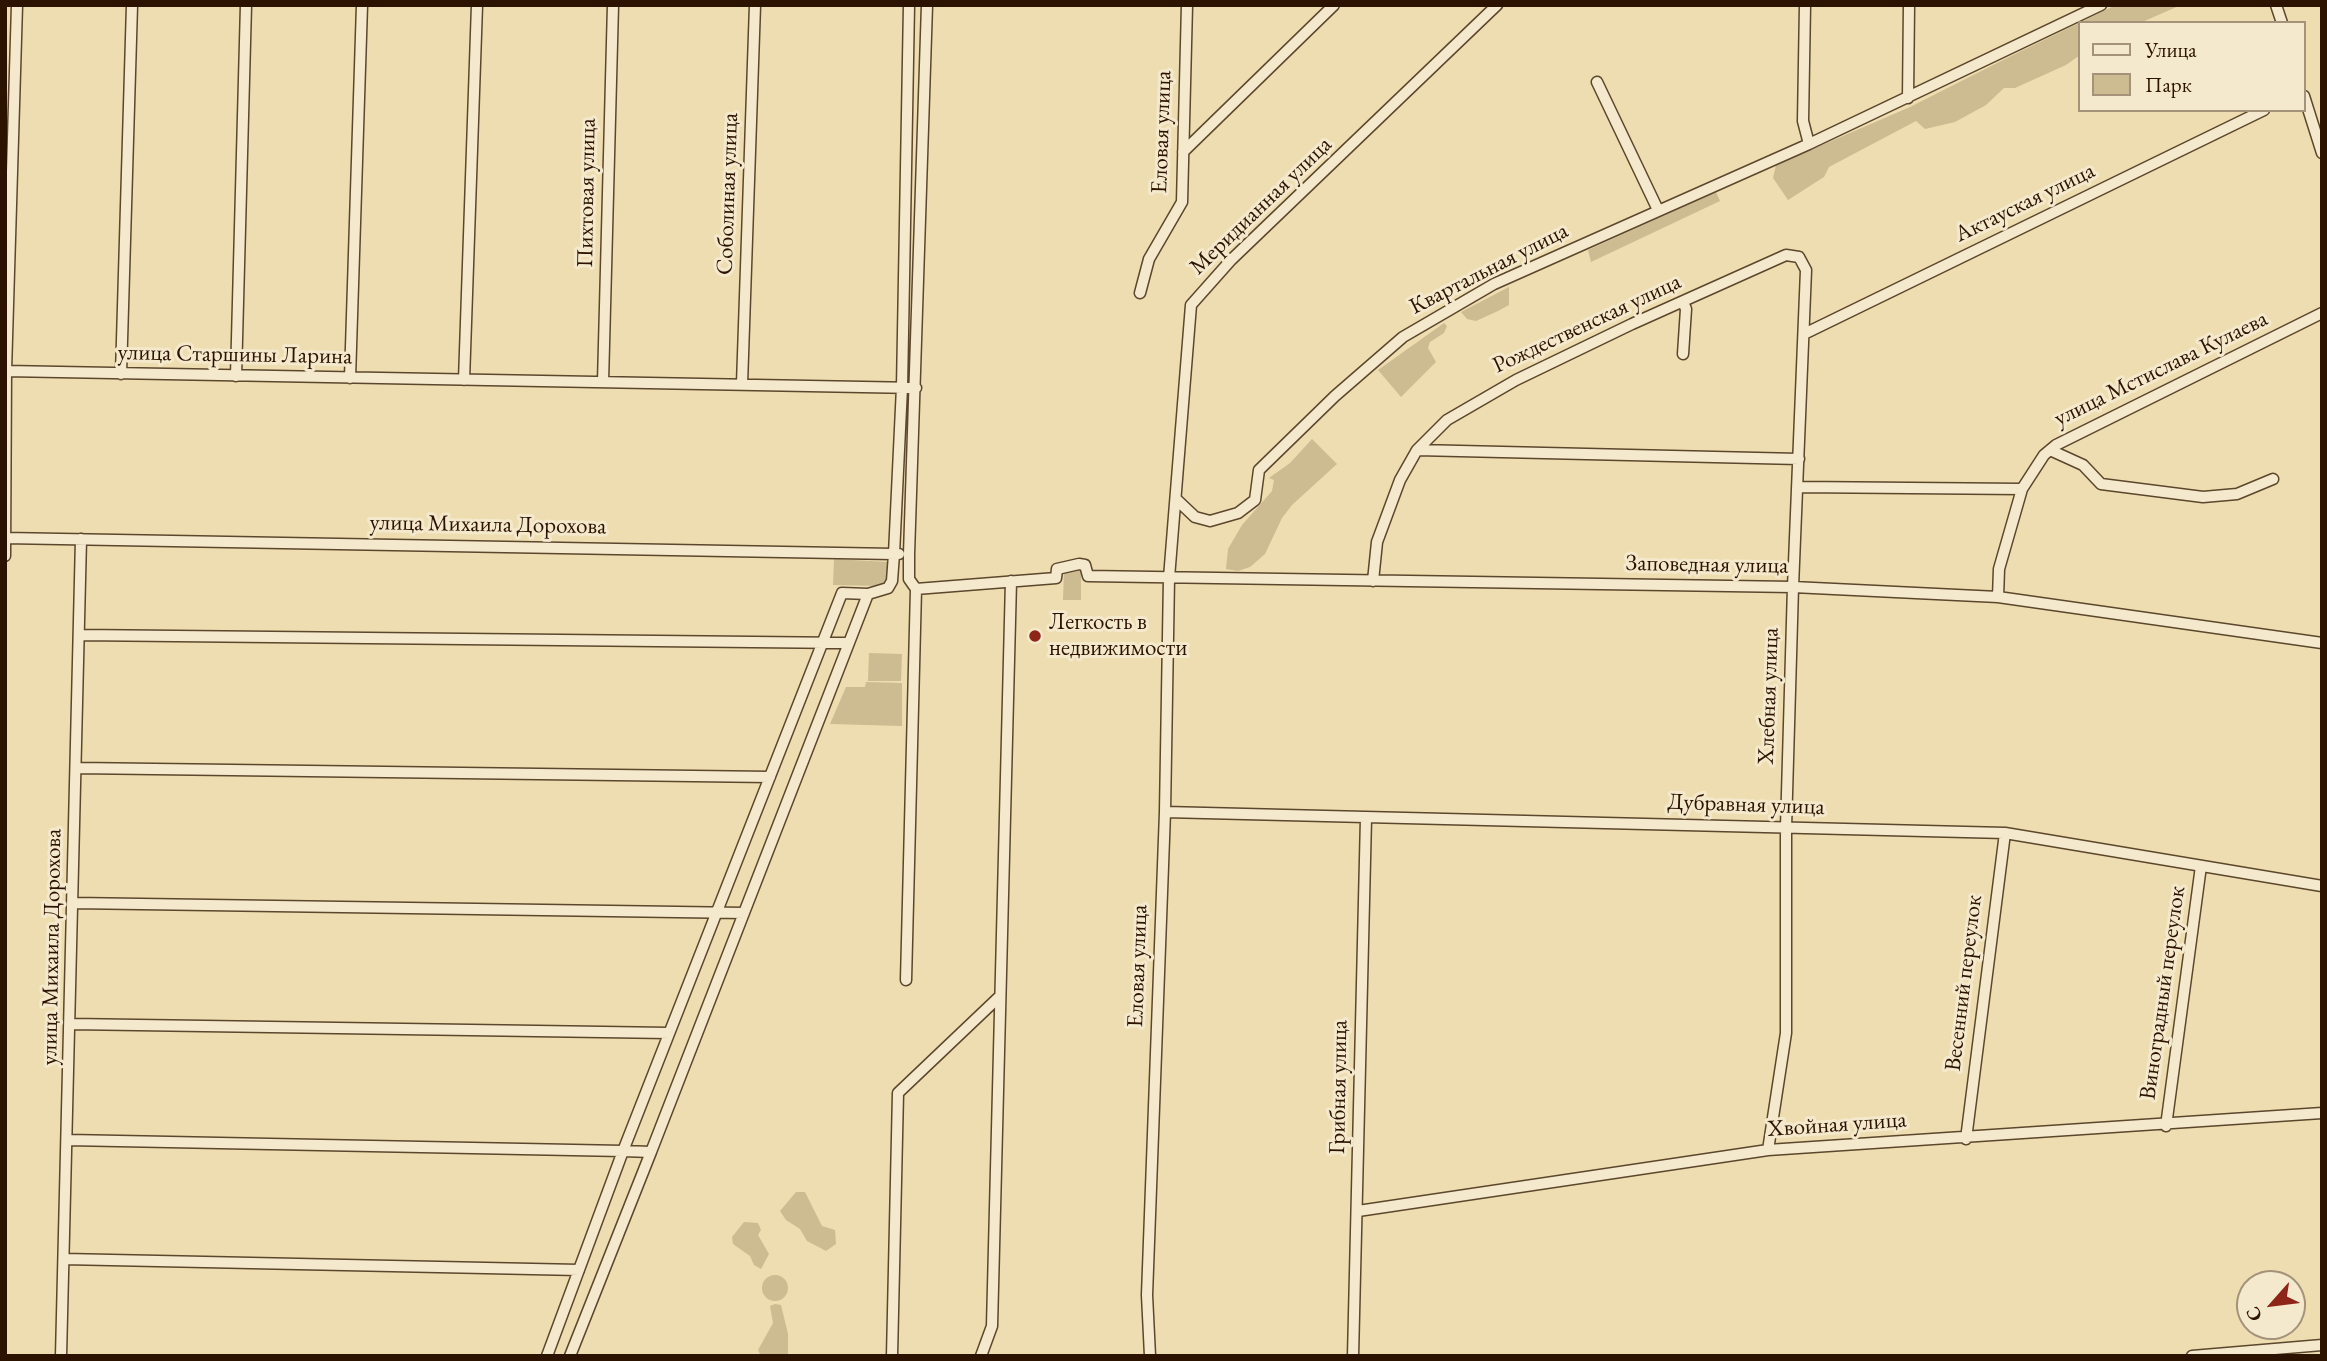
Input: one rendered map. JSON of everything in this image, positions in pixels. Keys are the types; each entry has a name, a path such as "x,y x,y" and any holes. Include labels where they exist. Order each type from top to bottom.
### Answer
{"street":[{"path":"5,556 6,371 17,5"},
{"path":"121,374 132,5"},
{"path":"236,376 246,5"},
{"path":"350,378 362,5"},
{"path":"464,380 477,5"},
{"name":"Пихтовая улица","path":"603,382 613,5"},
{"name":"Соболиная улица","path":"742,384 755,5"},
{"path":"547,1356 623,1151 842,593 868,594 888,588 892,581 902,387 909,5"},
{"path":"905,980 916,589 909,579 909,554 927,5"},
{"name":"Еловая улица","path":"1140,293 1149,259 1182,202 1187,5"},
{"path":"1183,152 1334,5"},
{"name":"Меридианная улица","path":"1169,578 1191,304 1231,260 1497,5"},
{"path":"1805,5 1803,121 1809,144 2101,5"},
{"path":"1908,98 1909,5"},
{"path":"1597,82 1658,210"},
{"path":"2306,102 2322,153"},
{"name":"Актауская улица","path":"1804,334 2260,112"},
{"name":"Квартальная улица","path":"1176,499 1195,517 1210,521 1238,513 1255,500 1259,470 1335,396 1403,337 1494,284 1809,144"},
{"name":"Хлебная улица","path":"1768,1150 1786,1033 1786,828 1806,270 1799,257 1786,255"},
{"name":"Рождественская улица","path":"1374,581 1377,542 1386,510 1417,450 1447,420 1516,380 1786,255"},
{"path":"1683,302 1686,309 1683,354"},
{"name":"улица Мстислава Кулаева","path":"1998,597 1999,569 2022,489 2029,474 2050,450 2322,313"},
{"name":"улица Старшины Ларина","path":"6,371 916,388"},
{"path":"1417,450 1799,459"},
{"path":"2050,450 2083,465 2101,484 2203,497 2237,494 2273,479"},
{"path":"1798,487 2022,489"},
{"name":"улица Михаила Дорохова","path":"6,538 909,554"},
{"name":"улица Михаила Дорохова","path":"61,1356 81,539"},
{"name":"Заповедная улица","path":"1012,581 1056,578 1057,569 1066,564 1085,565 1088,576 1793,587 1998,597 2322,643"},
{"name":"Еловая улица","path":"1150,1356 1147,1295 1165,811 1169,578"},
{"path":"916,589 1012,581 992,1326 981,1356"},
{"path":"570,1356 868,594"},
{"path":"79,635 849,643"},
{"path":"77,768 771,777"},
{"name":"Дубравная улица","path":"1165,811 2005,833 2322,886"},
{"name":"Грибная улица","path":"1353,1356 1366,818"},
{"name":"Весенний переулок","path":"1966,1139 2005,833"},
{"name":"Виноградный переулок","path":"2166,1126 2202,866"},
{"path":"74,903 744,913"},
{"path":"892,1356 898,1093 999,997"},
{"path":"71,1024 669,1033"},
{"name":"Хвойная улица","path":"1358,1211 1768,1150 2322,1114"},
{"path":"68,1140 651,1152"},
{"path":"64,1259 579,1270"},
{"path":"2192,1356 2322,1345"}],"green space":[{"path":"2116,5 2181,5 2145,21 2083,21"},
{"path":"2078,23 2078,56 2066,65 2015,88 2004,88 1986,105 1955,122 1925,129 1916,121 1829,167 1824,177 1788,200 1773,178 1776,165 1910,107"},
{"path":"1716,192 1720,201 1591,262 1588,250"},
{"path":"1509,287 1509,305 1498,311 1476,321 1467,319 1461,312"},
{"path":"1444,323 1447,326 1444,333 1430,342 1428,348 1436,362 1401,397 1378,370"},
{"path":"1312,439 1337,464 1292,505 1282,518 1265,554 1250,567 1238,571 1226,569 1228,549 1242,525 1272,491 1274,480 1269,478 1290,463"},
{"path":"834,559 888,562 888,581 879,586 833,585"},
{"path":"1064,570 1081,570 1081,600 1063,600"},
{"path":"869,653 902,654 901,681 868,681"},
{"path":"866,682 902,683 902,726 830,724 846,687 865,687"},
{"path":"796,1192 805,1192 822,1226 835,1230 836,1244 826,1251 807,1241 800,1229 786,1220 780,1211"},
{"path":"744,1222 758,1223 761,1230 758,1235 769,1254 761,1269 754,1265 750,1256 733,1244 732,1237"},
{"path":"775,1275 784,1279 788,1288 784,1297 775,1301 766,1297 762,1288 766,1279"},
{"path":"781,1305 788,1334 788,1356 761,1356 758,1350 773,1323 770,1306"}],"place":[{"name":"Легкость в недвижимости","path":"1035,636"}]}
